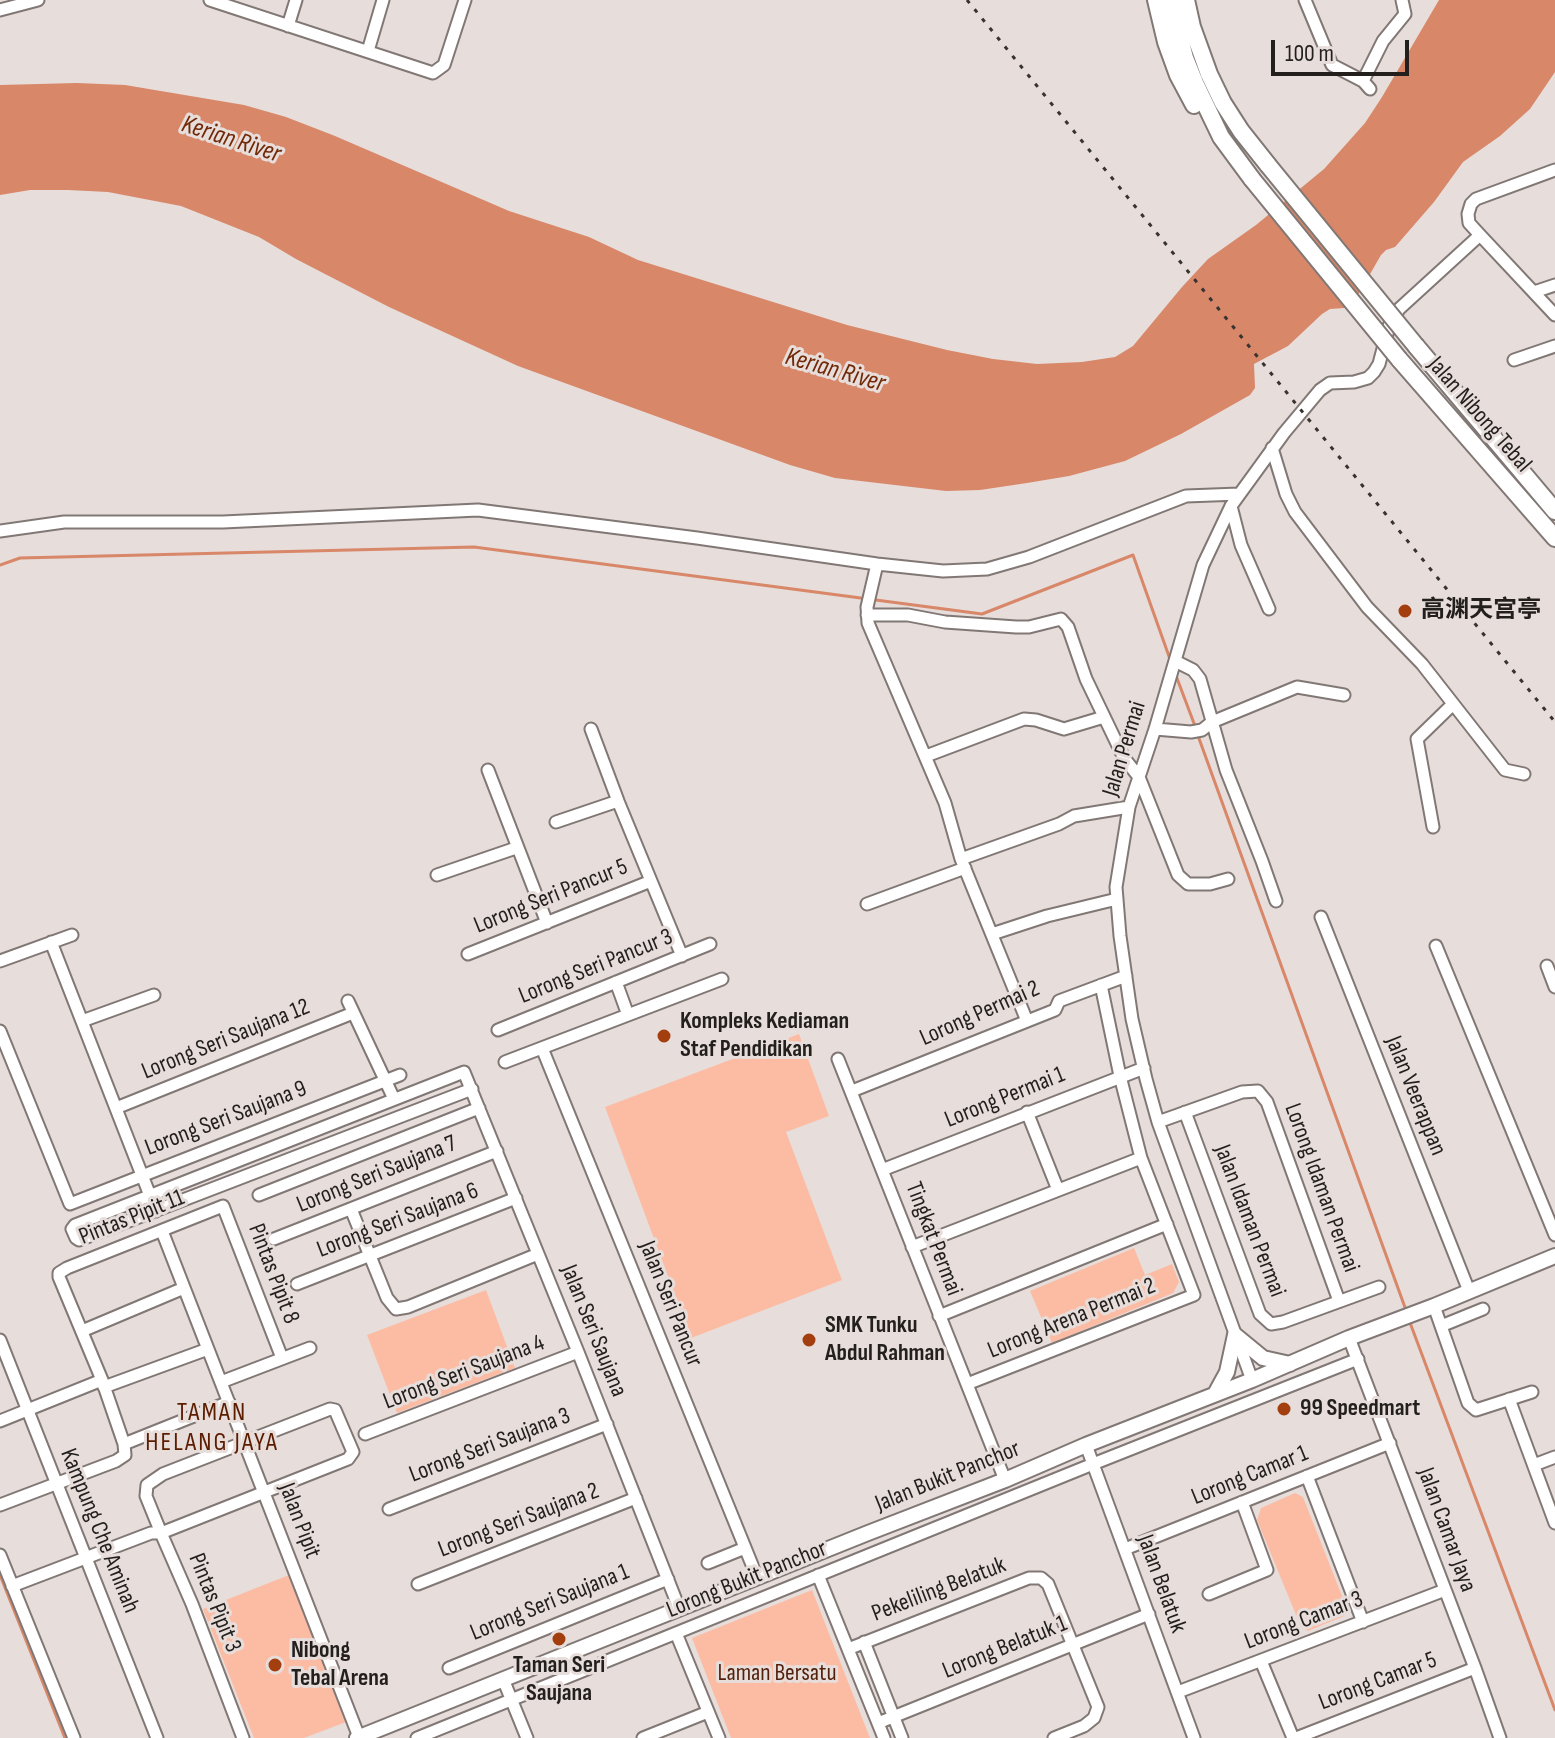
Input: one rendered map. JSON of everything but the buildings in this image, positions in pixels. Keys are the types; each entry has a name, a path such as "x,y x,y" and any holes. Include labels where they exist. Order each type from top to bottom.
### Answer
{"highway":[{"path":"1156,0 1178,75 1202,117 1221,137"},
{"path":"1170,0 1195,83 1221,137"},
{"path":"1186,0 1202,54"},
{"path":"1197,0 1202,54"},
{"name":"Jalan Nibong Tebal","path":"1202,54 1223,103 1241,131 1555,511"},
{"name":"Jalan Nibong Tebal","path":"1221,137 1399,359 1555,538"}],"main road":[{"name":"Jalan Bukit Panchor","path":"358,1738 1555,1256"},
{"path":"1215,1395 1227,1372 1235,1335 1263,1358 1290,1364"}],"street":[{"path":"0,10 38,0"},
{"path":"210,0 433,73 444,65 465,0"},
{"path":"288,26 296,0"},
{"path":"368,51 383,0"},
{"path":"1305,0 1332,65 1366,85 1383,41 1405,14 1402,0"},
{"path":"1555,170 1476,199 1468,214 1469,223 1555,315"},
{"name":"Jalan Permai","path":"1252,1380 1158,1122 1132,1019 1116,887 1129,807 1203,565 1231,506 1272,448 1325,384 1354,382 1368,378 1374,372 1389,326 1399,309 1480,235"},
{"path":"1534,292 1555,285"},
{"path":"1514,360 1555,346"},
{"path":"1272,448 1295,512 1367,607 1422,664 1505,770 1524,774"},
{"path":"0,531 64,522 223,522 478,510 697,538 875,569 943,571 987,569 1029,557 1186,496 1239,494"},
{"path":"1231,506 1241,545 1269,609"},
{"path":"875,569 867,611 868,623 945,803 963,863 1027,1021"},
{"path":"867,611 945,622 1016,627 1061,619 1068,627 1086,679 1124,758 1139,777 1178,875 1188,884 1210,884 1228,879"},
{"path":"1175,661 1193,670 1200,679 1202,728 1226,770 1276,901"},
{"path":"1155,729 1202,728 1297,687 1344,695"},
{"path":"1433,827 1417,739 1453,704"},
{"path":"926,756 1024,719 1064,729 1104,717"},
{"path":"591,729 682,956"},
{"path":"488,770 547,923"},
{"path":"556,822 618,801"},
{"path":"867,904 1074,816 1129,807"},
{"path":"437,875 516,848"},
{"name":"Lorong Seri Pancur 5","path":"468,954 651,881"},
{"path":"992,934 1047,916 1117,899"},
{"name":"Jalan Veerappan","path":"1321,917 1469,1291"},
{"path":"0,961 72,935"},
{"path":"51,942 156,1211"},
{"name":"Lorong Seri Pancur 3","path":"498,1030 710,944"},
{"path":"1436,946 1555,1235"},
{"path":"1547,966 1555,987"},
{"name":"Lorong Permai 2","path":"852,1091 1055,1010 1059,1001 1126,976"},
{"path":"505,1062 722,979"},
{"path":"616,982 628,1015"},
{"path":"939,1316 1167,1224 1141,1158 1101,985"},
{"path":"82,1021 154,995"},
{"path":"348,1001 394,1099 73,1227 76,1238 79,1240 472,1089"},
{"name":"Lorong Seri Saujana 12","path":"116,1108 353,1013"},
{"name":"Lorong Seri Saujana 9","path":"0,1031 70,1204 400,1075"},
{"name":"Jalan Seri Pancur","path":"542,1048 757,1577"},
{"name":"Tingkat Permai","path":"838,1059 1005,1480"},
{"name":"Lorong Permai 1","path":"882,1170 1144,1068"},
{"name":"Jalan Seri Saujana","path":"394,1099 464,1072 679,1608"},
{"name":"Lorong Idaman Permai","path":"1185,1112 1242,1092 1258,1091 1267,1102 1339,1301"},
{"path":"259,1195 479,1108"},
{"path":"1027,1112 1058,1190"},
{"path":"1158,1122 1185,1112"},
{"name":"Jalan Idaman Permai","path":"1185,1112 1260,1314 1271,1324 1379,1287"},
{"name":"Lorong Seri Saujana 7","path":"274,1239 497,1151"},
{"path":"912,1247 1141,1158"},
{"name":"Lorong Seri Saujana 6","path":"297,1284 516,1198"},
{"name":"Pintas Pipit 11","path":"82,1331 59,1273 223,1206"},
{"name":"Pintas Pipit 8","path":"223,1206 282,1358"},
{"path":"351,1209 387,1298 396,1309 408,1307 538,1254"},
{"name":"Lorong Arena Permai 2","path":"967,1384 1194,1295 1167,1224"},
{"name":"Jalan Pipit","path":"162,1231 358,1738"},
{"path":"0,1505 125,1455 103,1383 82,1331 184,1288"},
{"path":"1434,1306 1468,1403 1476,1410 1532,1392"},
{"path":"1441,1326 1483,1309"},
{"name":"Jalan Camar Jaya","path":"1349,1338 1500,1738"},
{"name":"Kampung Che Aminah","path":"0,1340 157,1738"},
{"path":"221,1382 310,1348"},
{"path":"0,1421 27,1409 208,1349"},
{"name":"Lorong Seri Saujana 4","path":"365,1434 578,1352"},
{"path":"1093,1464 1358,1359"},
{"path":"1509,1399 1555,1523"},
{"path":"124,1444 229,1402"},
{"path":"12,1586 264,1494 348,1459 353,1452 337,1412 330,1409 245,1443"},
{"name":"Lorong Seri Saujana 3","path":"389,1509 607,1424"},
{"name":"Pintas Pipit 3","path":"243,1738 192,1604 146,1496 147,1485 163,1474 245,1443"},
{"name":"Lorong Camar 1","path":"1125,1549 1390,1443"},
{"name":"Jalan Belatuk","path":"1086,1445 1194,1738"},
{"path":"1534,1465 1555,1457"},
{"name":"Lorong Bukit Panchor","path":"417,1738 1093,1464"},
{"path":"1307,1476 1363,1622"},
{"name":"Lorong Seri Saujana 2","path":"418,1584 636,1498"},
{"path":"1209,1594 1267,1570 1242,1502"},
{"path":"708,1563 745,1548"},
{"path":"0,1555 74,1738"},
{"path":"818,1575 884,1738"},
{"name":"Pekeliling Belatuk","path":"848,1649 1029,1578 1041,1578 1048,1584 1098,1707 1094,1718 1084,1726 1054,1738"},
{"name":"Lorong Seri Saujana 1","path":"449,1668 668,1579"},
{"name":"Lorong Camar 3","path":"1178,1692 1445,1590"},
{"name":"Lorong Belatuk 1","path":"878,1723 1149,1614"},
{"path":"676,1633 719,1738"},
{"path":"864,1642 902,1738"},
{"path":"1261,1661 1295,1738"},
{"name":"Lorong Camar 5","path":"1295,1738 1475,1668"},
{"path":"503,1679 527,1738"},
{"path":"643,1738 708,1712"}],"green space":[{"path":"799,1034 829,1116 786,1132 842,1280 691,1338 605,1107"},
{"path":"1134,1248 1145,1275 1172,1264 1179,1282 1173,1293 1052,1343 1030,1291"},
{"path":"486,1290 515,1368 397,1413 367,1335"},
{"path":"1295,1493 1303,1497 1346,1606 1344,1616 1308,1631 1301,1627 1257,1520 1261,1508"},
{"name":"Nibong Tebal Arena","path":"289,1575 346,1722 304,1738 254,1738 203,1609"},
{"name":"Laman Bersatu","path":"812,1590 870,1738 731,1738 692,1638"}],"water":[{"name":"Kerian River","path":"1439,0 1555,0 1555,72 1530,109 1500,136 1463,162 1395,247 1381,255 1350,304 1322,314 1288,346 1254,364 1255,388 1250,395 1181,434 1125,461 1069,476 980,490 946,491 835,478 790,465 518,366 389,307 259,237 181,206 108,192 30,190 0,195 0,85 125,85 244,105 286,117 509,211 589,237 638,260 847,325 993,359 1037,364 1082,362 1115,357 1133,346 1208,259 1256,225 1324,169 1365,123"}],"waterway":[{"path":"0,565 20,558 474,547 982,614 1133,555 1171,662"},
{"path":"1175,673 1195,726"},
{"path":"1197,733 1407,1313"},
{"path":"1409,1320 1555,1710"},
{"path":"0,1575 65,1738"}],"railway":[{"path":"967,0 1555,722"}],"place":[{"name":"高渊天宫亭","path":"1405,611"},
{"name":"Kompleks Kediaman Staf Pendidikan","path":"664,1036"},
{"name":"SMK Tunku Abdul Rahman","path":"809,1340"},
{"name":"99 Speedmart","path":"1284,1409"},
{"name":"Taman Seri Saujana","path":"559,1639"},
{"name":"Nibong Tebal Arena","path":"275,1665"}],"district":[{"name":"TAMAN HELANG JAYA","path":"212,1428"}]}
